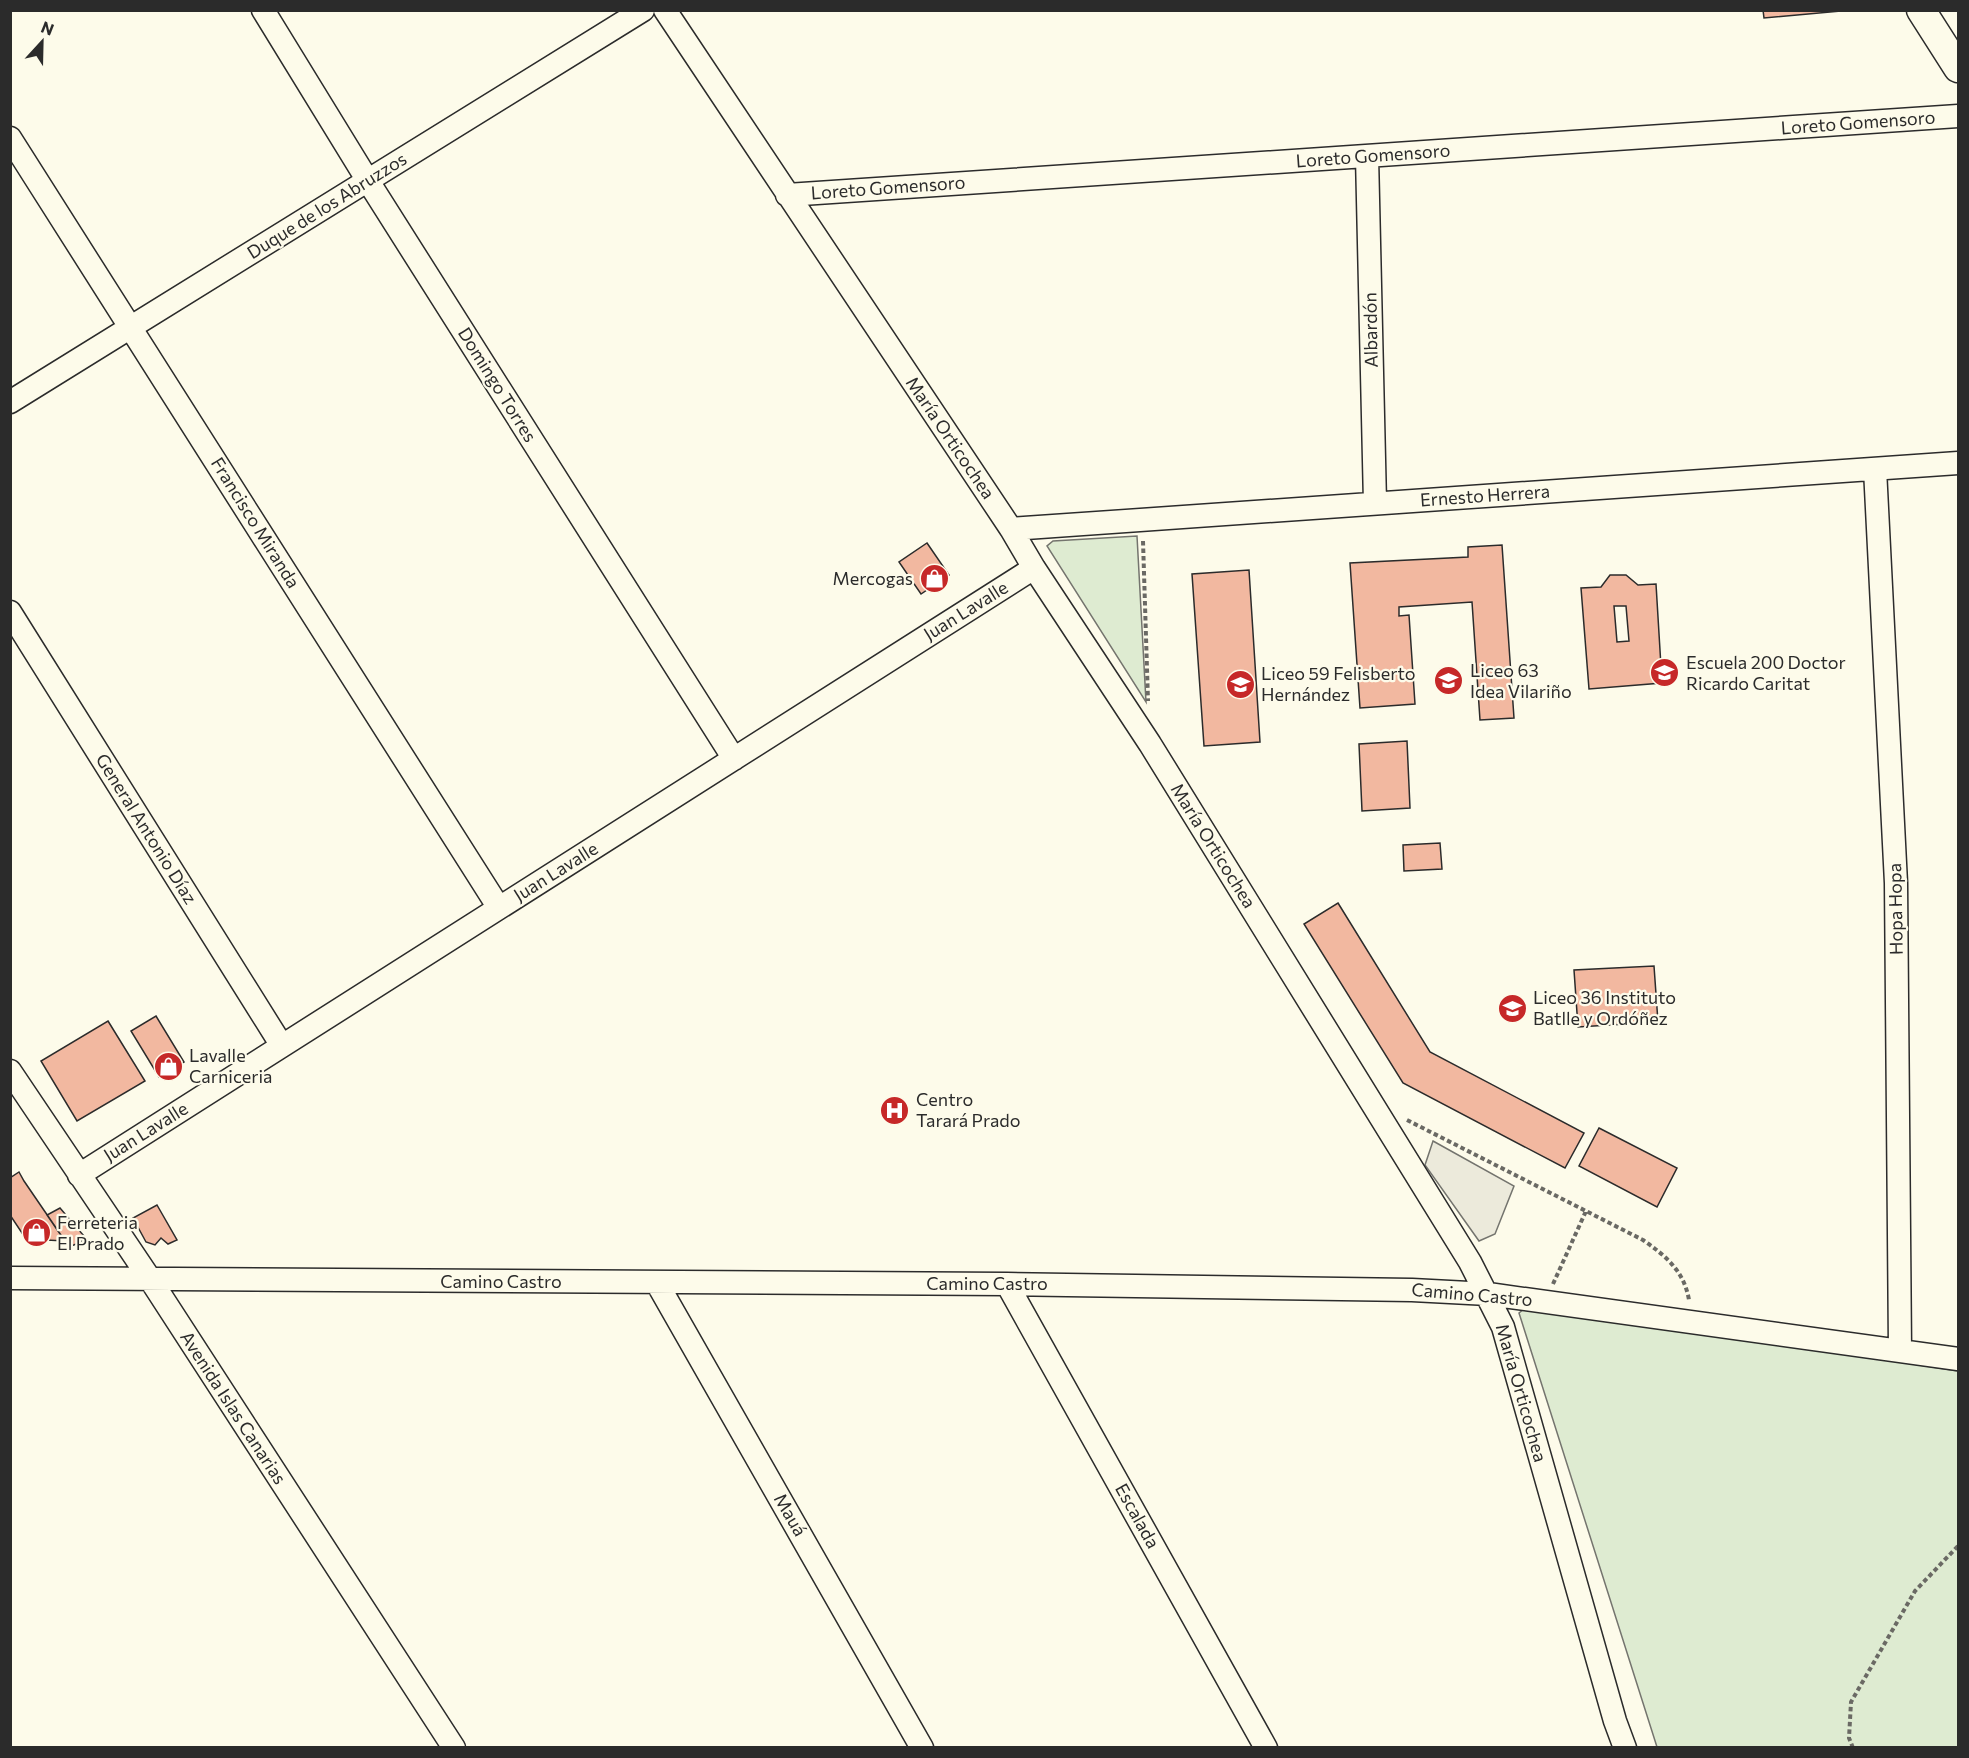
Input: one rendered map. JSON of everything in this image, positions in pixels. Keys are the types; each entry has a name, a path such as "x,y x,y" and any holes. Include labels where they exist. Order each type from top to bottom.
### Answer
{"main road":[{"path":"1921,10 1959,68"}],"street":[{"name":"Domingo Torres","path":"263,10 368,181 734,759"},
{"name":"Duque de los Abruzzos","path":"10,402 643,10"},
{"name":"María Orticochea","path":"665,10 1011,529 1034,568 1150,744 1488,1294 1503,1327 1615,1721 1625,1748"},
{"name":"Loreto Gomensoro","path":"787,195 1959,116"},
{"name":"Francisco Miranda","path":"10,138 500,908"},
{"name":"Albardón","path":"1367,156 1376,503"},
{"name":"Ernesto Herrera","path":"1011,529 1959,464"},
{"name":"Hopa Hopa","path":"1875,469 1896,882 1900,1350"},
{"name":"Juan Lavalle","path":"79,1175 1034,568"},
{"name":"General Antonio Díaz","path":"10,612 282,1046"},
{"name":"Avenida Islas Canarias","path":"10,1071 150,1279 454,1748"},
{"name":"Camino Castro","path":"10,1278 657,1284 1007,1284 1412,1290 1488,1294 1959,1359"},
{"name":"Mauá","path":"657,1284 922,1748"},
{"name":"Escalada","path":"1007,1284 1266,1748"}],"path":[{"path":"1142,519 1150,744"},
{"path":"1380,1118 1410,1120 1643,1240 1665,1256 1686,1284 1692,1322"},
{"path":"1545,1302 1586,1211"},
{"path":"1853,1748 1849,1738 1851,1702 1916,1591 1959,1546"}],"green space":[{"path":"1137,536 1146,702 1047,546 1053,541"},
{"path":"1529,1305 1958,1371 1958,1747 1657,1747 1519,1313"}],"shaded area":[{"path":"1433,1141 1514,1186 1495,1234 1479,1241 1425,1165"}],"building":[{"path":"1763,10 1852,10 1764,18"},
{"path":"927,543 949,575 921,594 899,562"},
{"path":"1502,545 1514,718 1480,720 1472,602 1399,607 1399,616 1409,615 1415,704 1360,708 1350,563 1468,557 1468,547"},
{"path":"1249,570 1260,742 1204,746 1192,574"},
{"path":"1610,575 1626,575 1638,585 1656,584 1662,683 1589,689 1581,588 1601,587","holes":["1614,606 1626,606 1629,641 1617,642"]},
{"path":"1407,741 1410,808 1362,811 1359,744"},
{"path":"1440,843 1442,869 1404,871 1403,845"},
{"path":"1338,903 1430,1052 1584,1133 1565,1168 1403,1083 1304,924"},
{"path":"1654,966 1658,1022 1578,1027 1574,970"},
{"path":"156,1016 184,1062 159,1077 131,1031"},
{"path":"108,1021 145,1081 77,1121 41,1061"},
{"path":"1599,1128 1677,1168 1657,1207 1579,1166"},
{"path":"19,1172 65,1241 26,1239 10,1215 10,1178"},
{"path":"157,1205 177,1240 168,1244 161,1238 155,1245 146,1242 133,1218"},
{"path":"60,1208 84,1236 81,1242 69,1247 47,1215"}],"place":[{"name":"Mercogas","path":"934,579"},
{"name":"Escuela 200 Doctor Ricardo Caritat","path":"1665,673"},
{"name":"Liceo 63 Idea Vilariño","path":"1449,681"},
{"name":"Liceo 59 Felisberto Hernández","path":"1240,684"},
{"name":"Liceo 36 Instituto Batlle y Ordóñez","path":"1512,1008"},
{"name":"Lavalle Carniceria","path":"168,1066"},
{"name":"Centro Tarará Prado","path":"895,1110"},
{"name":"Ferreteria El Prado","path":"36,1233"}]}
